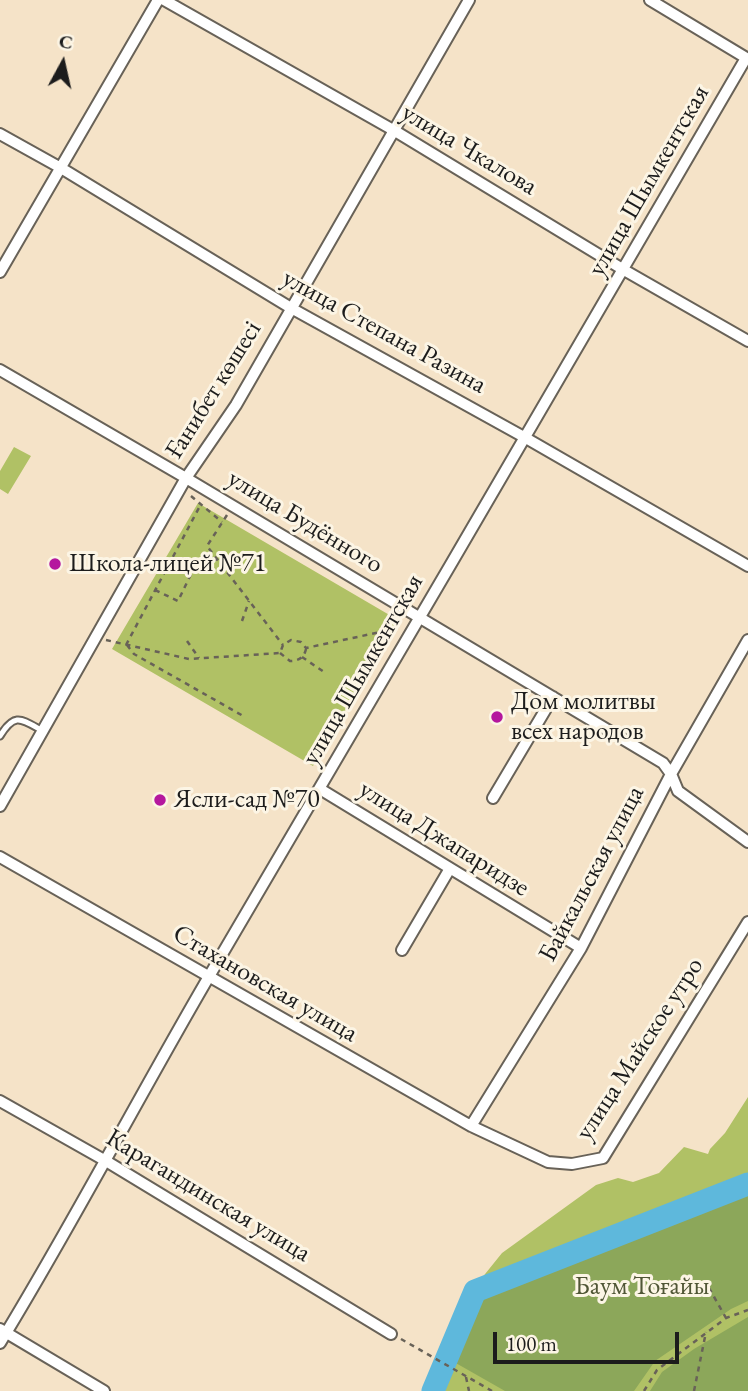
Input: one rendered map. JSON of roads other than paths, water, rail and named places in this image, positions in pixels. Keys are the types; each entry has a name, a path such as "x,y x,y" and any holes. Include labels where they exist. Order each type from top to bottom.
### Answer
{"street":[{"path":"0,272 158,0"},
{"name":"улица Чкалова","path":"164,0 395,131 624,270 748,341"},
{"name":"Ғанибет көшесі","path":"0,806 183,482 236,405 469,0"},
{"path":"650,0 747,58"},
{"name":"улица Шымкентская","path":"0,1343 3,1331 106,1161 208,978 747,58"},
{"name":"улица Степана Разина","path":"0,134 61,168 291,308 524,437 748,566"},
{"name":"улица Будённого","path":"0,370 183,482 233,505 418,621 663,763 678,791 748,842"},
{"name":"Байкальская улица","path":"471,1126 580,948 671,774 748,640"},
{"path":"493,798 553,697"},
{"name":"улица Джапаридзе","path":"320,789 580,948"},
{"name":"Стахановская улица","path":"0,857 208,978 471,1126 511,1145"},
{"path":"402,950 449,870"},
{"name":"улица Майское утро","path":"511,1145 560,1165 603,1158 748,922"},
{"name":"Карагандинская улица","path":"0,1101 106,1161 391,1334"},
{"path":"3,1331 104,1391"}],"lane":[{"path":"0,736 9,722 22,719 43,730"}],"waterway":[{"path":"433,1391 475,1291 748,1184"}],"place":[{"name":"Школа-лицей №71","path":"55,564"},
{"name":"Дом молитвы всех народов","path":"497,717"},
{"name":"Ясли-сад №70","path":"160,800"}],"park label":[{"name":"Баум Тоғайы","path":"642,1287"}]}
